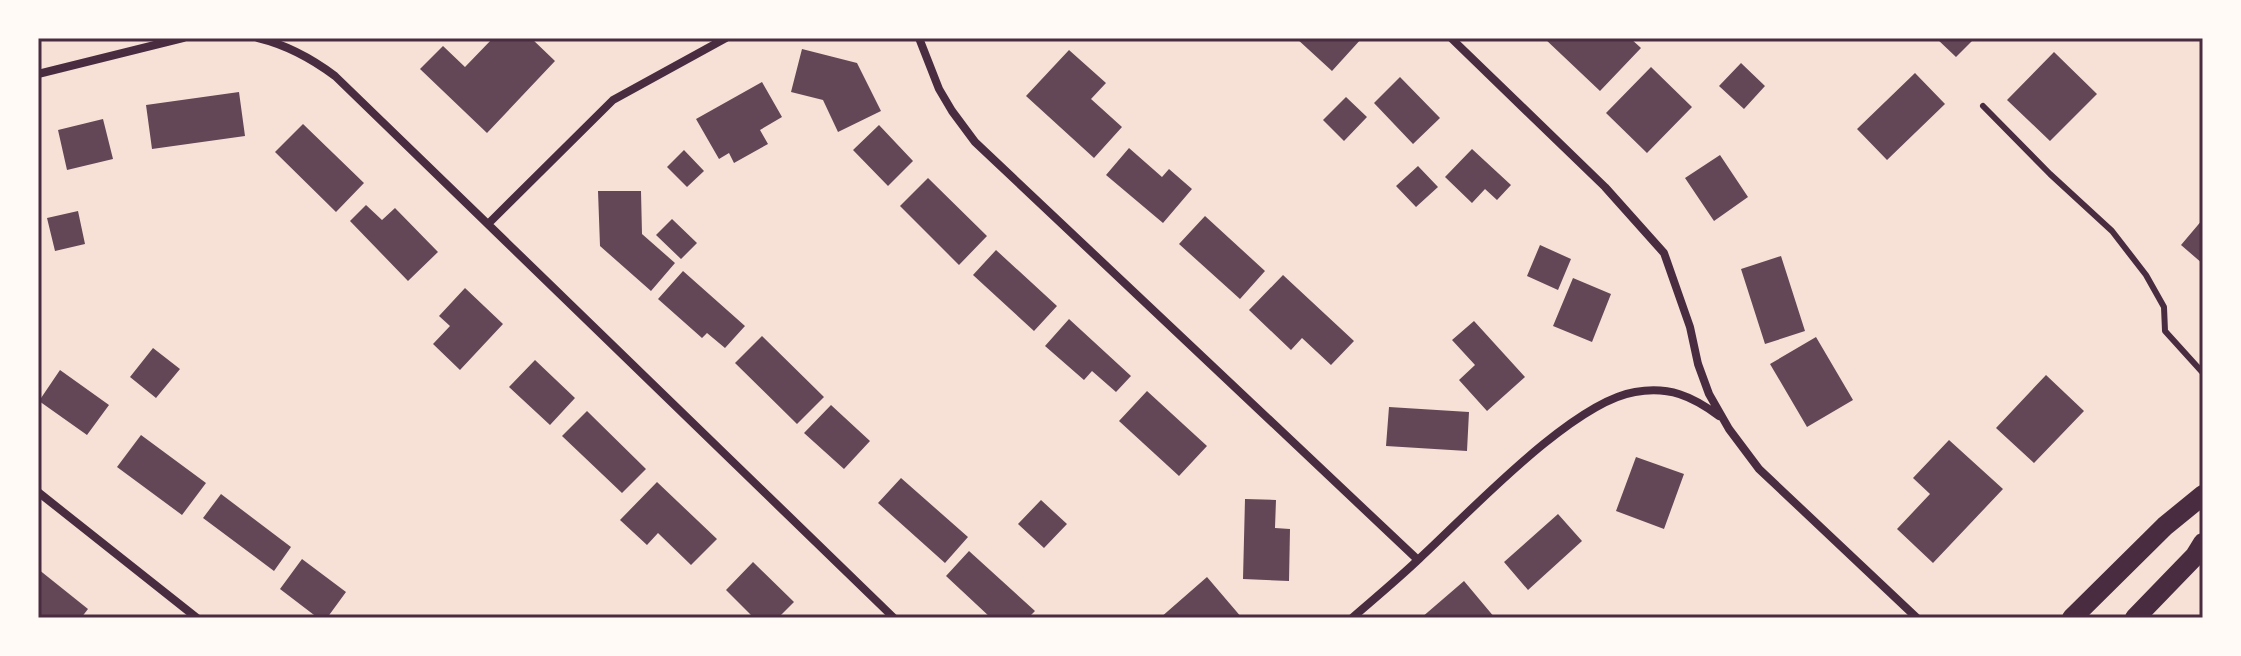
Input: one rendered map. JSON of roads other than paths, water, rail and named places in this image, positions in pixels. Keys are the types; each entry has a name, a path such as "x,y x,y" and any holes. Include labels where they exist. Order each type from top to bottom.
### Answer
{"main road":[{"path":"2072,618 2165,526 2203,495"},
{"path":"2135,618 2195,556 2203,543"}],"street":[{"path":"38,74 183,38"},
{"path":"258,38 280,43 314,60 335,76 894,618"},
{"path":"488,224 613,100 726,38"},
{"path":"919,38 939,89 975,142 1418,560"},
{"path":"1451,38 1605,187 1664,253 1690,327 1698,364 1709,394 1723,419 1759,469 1917,618"},
{"path":"1352,618 1561,430 1604,402 1633,392 1662,391 1699,401 1723,419"},
{"path":"38,492 197,618"}],"lane":[{"path":"1983,106 2112,231 2146,275 2164,307 2165,331 2203,373"}]}
